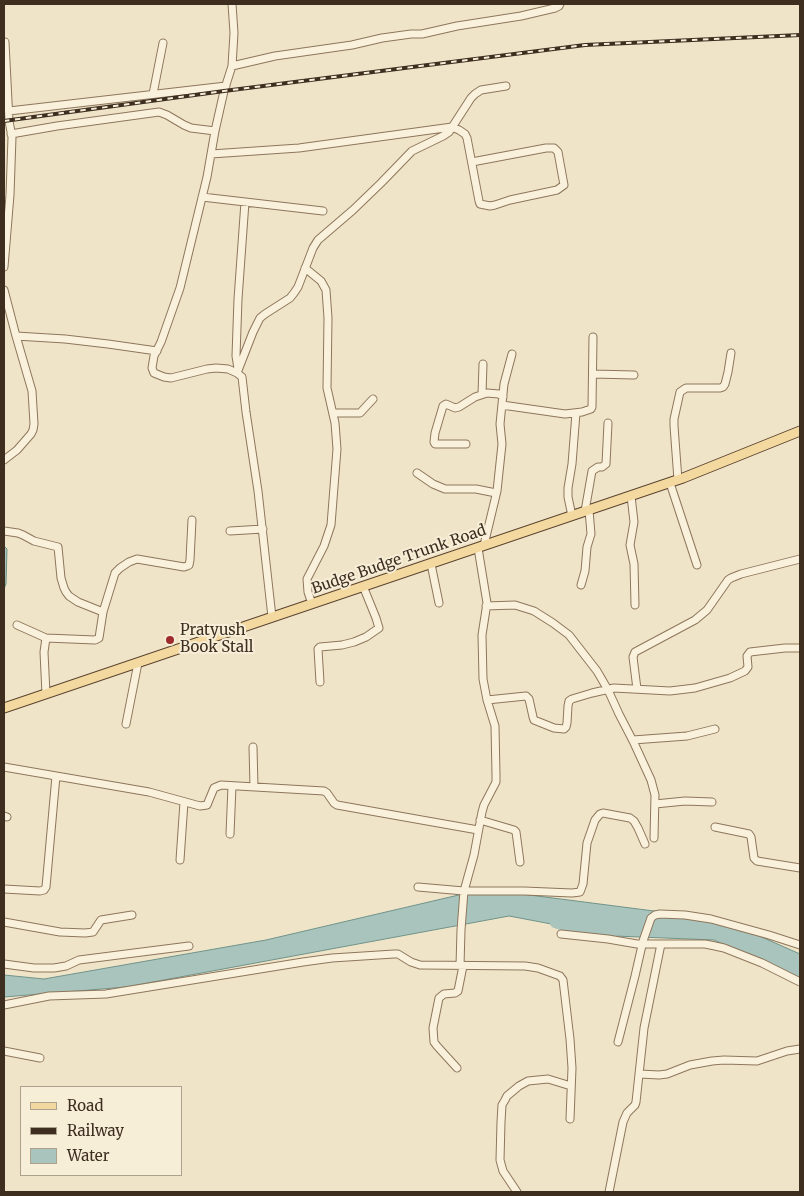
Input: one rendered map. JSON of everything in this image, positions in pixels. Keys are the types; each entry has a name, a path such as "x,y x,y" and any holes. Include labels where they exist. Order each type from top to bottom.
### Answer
{"main road":[{"name":"Budge Budge Trunk Road","path":"4,708 674,481 800,431"}],"street":[{"path":"232,4 234,33 232,66 215,131 202,197 180,288 156,351 152,370 158,376 171,378 211,368 238,371"},
{"path":"232,66 275,56 352,46 382,38 422,34 457,26 521,16 555,8 560,4"},
{"path":"4,267 10,195 8,150 11,134 5,79 5,42"},
{"path":"153,94 163,43"},
{"path":"9,111 226,86"},
{"path":"238,371 260,318 290,298 294,293 318,240 353,210 412,150 444,136 452,128 475,94 481,90 506,86"},
{"path":"11,134 159,112 167,114 191,128 215,131"},
{"path":"211,154 299,148 452,128 459,130 467,138 480,204 495,205 557,190 564,185 558,152 551,147 472,162"},
{"path":"202,197 323,211"},
{"path":"245,202 236,356 238,371 243,382 263,529 272,617"},
{"path":"305,268 321,281 326,290 328,318 327,388 333,413 337,449 331,525 324,546 307,580 312,604"},
{"path":"4,290 31,386 34,424 34,430 31,434 4,460"},
{"path":"16,336 73,340 156,351"},
{"path":"466,444 435,444 435,433 442,408 445,404 455,408 482,394 493,393 498,394 503,401 556,413 576,413 592,407 594,338"},
{"path":"697,565 674,481 674,426 680,392 686,388 723,387 728,372 731,352"},
{"path":"457,1068 434,1042 433,1028 439,998 444,994 458,991 462,966 461,923 464,894 484,805 496,782 495,726 487,700 484,679 482,635 487,599 481,546 496,493 502,444 500,424 504,384 512,354"},
{"path":"482,394 483,364"},
{"path":"593,374 634,375"},
{"path":"333,413 360,413 373,398"},
{"path":"572,516 568,491 576,413"},
{"path":"581,585 591,534 587,511 592,471 606,464 608,423"},
{"path":"417,473 433,484 445,489 476,489 496,493"},
{"path":"630,496 634,522 630,545 634,564 635,606"},
{"path":"17,626 46,638 95,640 99,638 103,612 115,573 129,562 137,560 184,567 189,564 192,520"},
{"path":"230,531 263,529"},
{"path":"4,531 23,534 34,541 58,547 62,585 66,592 78,602 103,612"},
{"path":"637,689 633,657 636,652 695,620 707,610 731,578 800,559"},
{"path":"430,564 439,603"},
{"path":"320,682 318,649 320,647 354,642 366,637 379,628 363,586"},
{"path":"486,606 521,606 553,622 569,635 597,671 633,740 650,780 654,795 654,838"},
{"path":"46,638 44,652 46,694"},
{"path":"487,700 526,696 529,699 534,720 554,728 564,729 567,724 569,701 572,699 614,688 670,690 695,688 730,678 745,671 748,667 747,656 750,652 800,648"},
{"path":"126,724 138,663"},
{"path":"633,740 687,736 715,729"},
{"path":"253,747 254,787"},
{"path":"4,767 148,792 200,806 207,805 214,788 221,785 324,791 334,804 337,805 478,830"},
{"path":"4,890 40,891 46,887 56,776"},
{"path":"230,834 232,786"},
{"path":"654,804 685,801 712,802"},
{"path":"180,860 184,802"},
{"path":"418,887 464,894 524,891 580,892 583,884 588,843 595,820 603,813 630,818 634,821 644,844"},
{"path":"480,820 516,832 520,862"},
{"path":"715,827 749,834 754,858 757,860 800,868"},
{"path":"4,922 60,932 85,933 93,932 101,920 132,915"},
{"path":"618,1042 642,942 651,918 655,915 685,915 711,919 800,945"},
{"path":"561,934 661,944 705,944 724,948 800,982"},
{"path":"609,1192 623,1122 627,1113 635,1106 644,1028 661,944"},
{"path":"4,964 34,968 54,968 66,966 79,960 189,946"},
{"path":"4,1004 49,996 106,994 332,958 398,954 420,965 538,968 563,980 572,1068 570,1119"},
{"path":"640,1074 667,1074 690,1065 712,1061 757,1060 800,1049"},
{"path":"4,1051 40,1058"},
{"path":"517,1192 503,1171 500,1160 502,1105 508,1096 519,1086 528,1082 548,1080 572,1086"}],"water":[{"path":"4,546 7,549 6,584 4,589"},
{"path":"514,893 716,919 730,923 800,954 800,980 714,940 615,936 509,916 126,987 4,997 4,975 44,979 266,940 463,894"}],"waterway":[{"path":"555,923 591,935 613,933"}],"railway":[{"path":"4,121 585,45 800,35"}],"place":[{"name":"Pratyush Book Stall","path":"170,640"}]}
